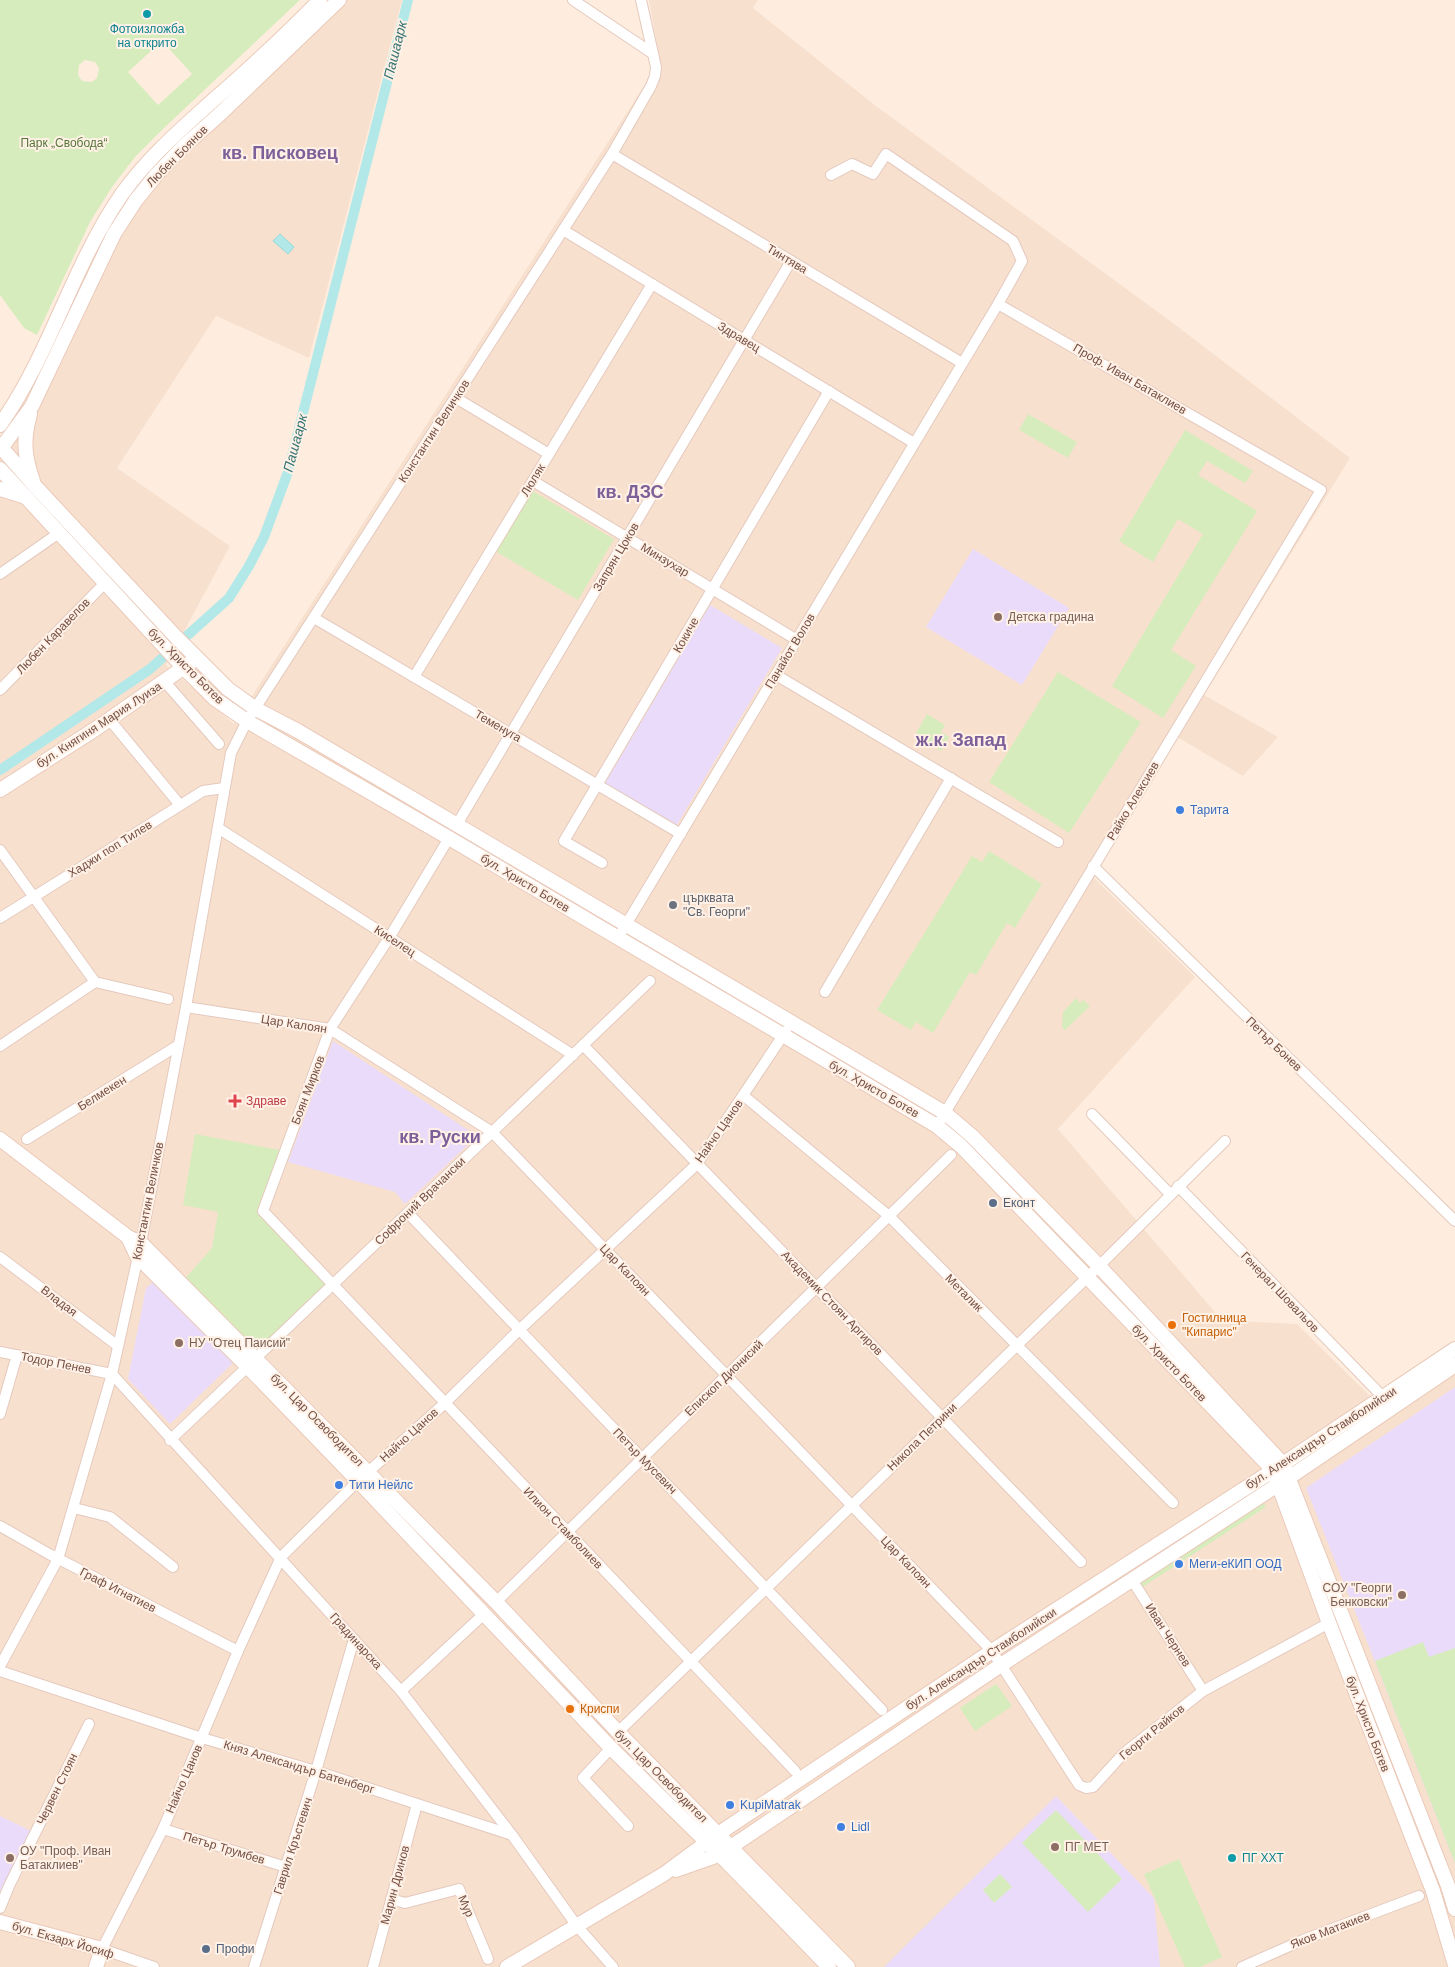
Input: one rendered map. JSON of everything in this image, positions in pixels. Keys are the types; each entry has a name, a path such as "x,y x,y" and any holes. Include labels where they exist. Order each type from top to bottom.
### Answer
{"street":[{"name":"Любен Боянов","path":"0,425 18,399 33,371 102,225 123,193 145,165 172,137 210,104 320,0"},
{"name":"Любен Боянов","path":"1,448 32,406 114,234 127,213 157,174 183,147 339,0"},
{"path":"573,0 652,53"},
{"name":"Константин Величков","path":"0,1666 58,1559 112,1374 139,1250 186,1007 230,753 247,722 612,154 655,76 656,67 641,0"},
{"path":"210,104 220,114"},
{"name":"Тинтява","path":"612,154 962,364"},
{"path":"831,175 852,164 873,174 886,154 1013,241 1022,261 962,364"},
{"name":"Здравец","path":"563,230 914,443"},
{"name":"Запрян Цоков","path":"456,826 791,261"},
{"name":"Люляк","path":"414,677 652,284"},
{"name":"Проф. Иван Батаклиев","path":"998,304 1321,490"},
{"name":"Панайот Волов","path":"622,932 962,364"},
{"name":"Кокиче","path":"602,863 564,842 829,392"},
{"path":"456,398 549,454"},
{"path":"0,490 30,491 25,442 32,406"},
{"name":"бул. Христо Ботев","path":"1,448 59,533 182,666 215,698 247,722 449,838 791,1024 945,1113 972,1136 1099,1266 1278,1467 1448,1886 1455,1909"},
{"name":"бул. Христо Ботев","path":"0,469 30,491 228,689 256,709 307,736 456,826 783,1036 937,1126 961,1146 1086,1278 1278,1467"},
{"name":"Минзухар","path":"533,481 797,640"},
{"name":"Райко Алексиев","path":"937,1126 1321,490"},
{"path":"0,574 59,533"},
{"name":"Любен Каравелов","path":"0,690 106,582"},
{"name":"Теменуга","path":"314,618 681,834"},
{"name":"бул. Княгиня Мария Луиза","path":"0,790 110,720 165,682 194,656"},
{"path":"776,675 1058,842"},
{"path":"165,682 219,744"},
{"path":"110,720 180,805"},
{"path":"825,992 951,778"},
{"name":"Хаджи поп Тилев","path":"0,918 203,791 224,788"},
{"name":"Киселец","path":"218,828 573,1055"},
{"name":"Боян Мирков","path":"332,1285 263,1211 330,1029 389,938 449,838"},
{"path":"0,850 95,982 168,999"},
{"name":"Петър Бонев","path":"1093,866 1455,1221"},
{"name":"Софроний Врачански","path":"256,1358 650,981"},
{"path":"0,1046 95,982"},
{"name":"Цар Калоян","path":"186,1007 330,1029 492,1132 992,1651 1001,1665"},
{"name":"Найчо Цанов","path":"102,1949 163,1828 280,1557 363,1476 444,1404 697,1164 791,1024"},
{"name":"Академик Стоян Аргиров","path":"583,1045 1081,1562"},
{"name":"Белмекен","path":"27,1139 177,1046"},
{"name":"Металик","path":"744,1096 889,1216 1173,1504"},
{"path":"1092,1114 1170,1194"},
{"path":"0,1138 128,1237 139,1250"},
{"name":"Никола Петрини","path":"618,1732 1099,1266 1225,1141"},
{"name":"Епископ Дионисий","path":"496,1602 951,1155"},
{"name":"Генерал Шовальов","path":"1178,1186 1383,1397"},
{"name":"Петър Мусевич","path":"408,1213 882,1710"},
{"name":"бул. Цар Освободител","path":"139,1250 156,1274 247,1366 496,1602 618,1732 731,1846"},
{"name":"бул. Цар Освободител","path":"139,1250 256,1358 485,1613 610,1748 719,1855"},
{"name":"Владая","path":"0,1257 118,1346"},
{"path":"132,1280 146,1273 156,1274"},
{"name":"Илион Стамболиев","path":"332,1285 795,1771"},
{"name":"бул. Александър Стамболийски","path":"507,1967 664,1874 706,1842 992,1651 1278,1467 1455,1349"},
{"name":"Тодор Пенев","path":"0,1352 112,1374"},
{"path":"0,1414 17,1355"},
{"name":"бул. Александър Стамболийски","path":"664,1874 719,1855 1001,1665 1284,1481 1455,1365"},
{"path":"170,1440 242,1371"},
{"name":"Градинарска","path":"112,1374 170,1440 280,1557 401,1691 512,1835 577,1926 613,1967"},
{"name":"бул. Христо Ботев","path":"1284,1481 1329,1623 1432,1891 1455,1965"},
{"path":"74,1508 110,1517 173,1567"},
{"name":"Граф Игнатиев","path":"0,1526 58,1559 238,1651"},
{"name":"Иван Чернев","path":"1132,1580 1203,1691"},
{"path":"401,1691 485,1613"},
{"name":"Георги Райков","path":"1001,1665 1079,1785 1086,1788 1093,1787 1123,1754 1203,1691 1329,1623"},
{"name":"Гаврил Кръстевич","path":"254,1967 316,1772 354,1639"},
{"name":"Княз Александър Батенберг","path":"0,1671 202,1738 316,1772 512,1835"},
{"name":"Червен Стоян","path":"0,1908 89,1724"},
{"path":"610,1748 583,1778 628,1826"},
{"name":"Марин Дринов","path":"373,1967 417,1804"},
{"name":"Петър Трумбев","path":"163,1828 286,1867"},
{"path":"731,1846 848,1967"},
{"path":"719,1855 829,1967"},
{"name":"Мур","path":"391,1899 405,1903 459,1889 488,1959"},
{"name":"Яков Матакиев","path":"1242,1967 1303,1940 1419,1896"},
{"name":"бул. Екзарх Йосиф","path":"0,1922 102,1949 154,1967"},
{"path":"96,1967 102,1949"}],"shaded area":[{"path":"342,0 402,0 309,358 216,316 117,468 230,546 166,665 234,724 660,61 649,0 758,0 753,8 876,106 1169,320 1350,458 1204,695 1278,737 1243,776 1177,737 1093,877 1195,977 1058,1129 1222,1320 1297,1324 1372,1398 1455,1353 1455,1967 0,1967 0,457 12,446 61,364 144,187"},
{"name":"Детска градина","path":"973,549 1069,608 1022,685 926,627"},
{"path":"710,605 782,648 675,828 604,785"},
{"path":"333,1041 477,1136 405,1204 395,1192 288,1162"},
{"name":"НУ \"Отец Паисий\"","path":"159,1278 239,1357 170,1424 128,1379 146,1288"},
{"name":"СОУ \"Георги Бенковски\"","path":"1455,1387 1455,1863 1306,1488"},
{"name":"ПГ МЕТ","path":"1056,1796 1154,1898 1160,1967 884,1967"},
{"name":"ОУ \"Проф. Иван Батаклиев\"","path":"0,1816 33,1832 0,1892"}],"green space":[{"name":"Парк „Свобода“","path":"0,0 300,0 135,157 112,187 90,222 37,335 24,328 0,295","holes":["162,41 192,74 158,105 128,72","85,60 95,62 99,68 97,78 92,82 82,81 78,75 79,65"]},
{"path":"1028,414 1077,442 1068,458 1019,430"},
{"path":"1185,430 1253,471 1245,483 1207,461 1198,475 1257,511 1171,650 1196,666 1163,718 1112,686 1203,534 1178,519 1153,562 1119,541"},
{"path":"531,490 614,539 578,600 495,551"},
{"path":"1058,672 1141,722 1069,833 989,782"},
{"path":"927,714 945,725 941,732 949,737 941,751 917,737 916,733"},
{"path":"989,851 1042,884 1015,928 1007,923 976,975 970,972 933,1033 916,1022 911,1030 877,1010 972,856 982,862"},
{"path":"1076,998 1080,1003 1083,1000 1090,1006 1065,1030 1062,1027 1063,1012"},
{"path":"195,1134 285,1151 263,1211 332,1285 256,1358 181,1283 212,1248 218,1212 183,1205"},
{"path":"1260,1497 1266,1507 1138,1590 1132,1580"},
{"path":"1423,1642 1429,1657 1455,1648 1455,1863 1375,1661"},
{"path":"996,1684 1012,1706 975,1731 960,1708"},
{"path":"1056,1810 1122,1879 1088,1912 1022,1843"},
{"path":"1179,1859 1222,1957 1200,1967 1185,1967 1144,1874"},
{"path":"1000,1874 1012,1887 994,1903 983,1890"}],"water":[{"path":"280,234 294,247 288,254 273,241"}],"waterway":[{"name":"Пашаарк","path":"0,770 150,669 229,598 249,566 264,537 288,472 408,0"}],"place":[{"name":"Фотоизложба на открито","path":"147,14"},
{"name":"Детска градина","path":"998,617"},
{"name":"Тарита","path":"1180,810"},
{"name":"църквата \"Св. Георги\"","path":"673,905"},
{"name":"Здраве","path":"235,1101"},
{"name":"Еконт","path":"993,1203"},
{"name":"Гостилница \"Кипарис\"","path":"1172,1325"},
{"name":"НУ \"Отец Паисий\"","path":"179,1343"},
{"name":"Тити Нейлс","path":"339,1485"},
{"name":"Меги-еКИП ООД","path":"1179,1564"},
{"name":"СОУ \"Георги Бенковски\"","path":"1402,1595"},
{"name":"Криспи","path":"570,1709"},
{"name":"KupiMatrak","path":"730,1805"},
{"name":"Lidl","path":"841,1827"},
{"name":"ПГ МЕТ","path":"1055,1847"},
{"name":"ОУ \"Проф. Иван Батаклиев\"","path":"10,1858"},
{"name":"ПГ ХХТ","path":"1232,1858"},
{"name":"Профи","path":"206,1949"}],"district":[{"name":"кв. Писковец","path":"280,153"},
{"name":"кв. ДЗС","path":"630,492"},
{"name":"ж.к. Запад","path":"961,740"},
{"name":"кв. Руски","path":"440,1137"}]}
